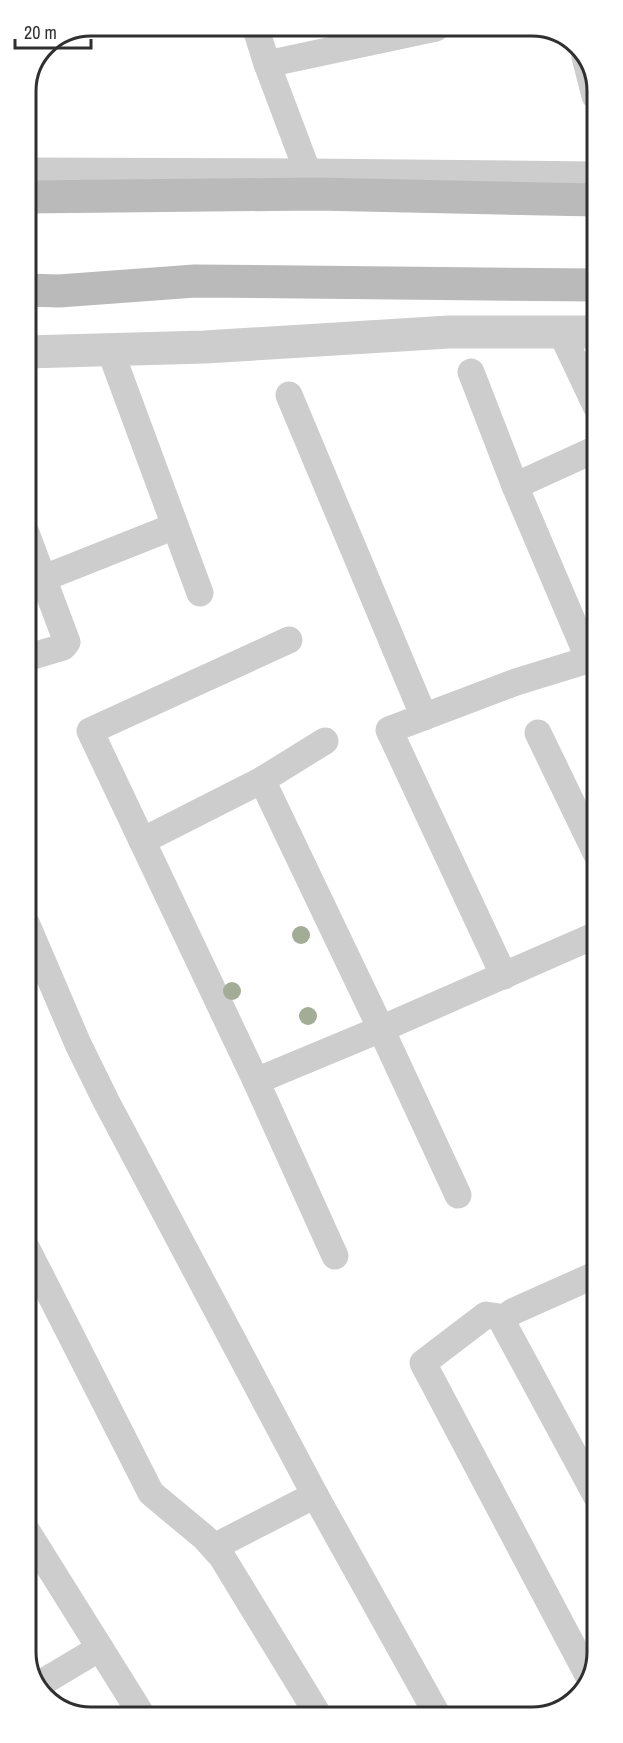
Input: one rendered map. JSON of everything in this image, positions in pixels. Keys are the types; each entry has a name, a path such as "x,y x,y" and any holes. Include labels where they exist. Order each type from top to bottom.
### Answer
{"main road":[{"path":"36,197 312,184 587,200"},
{"path":"36,290 59,291 195,281 587,285"}],"street":[{"path":"258,36 312,184"},
{"path":"267,64 398,36"},
{"path":"36,174 312,184 587,178"},
{"path":"36,352 205,347 449,332 587,332"},
{"path":"561,332 587,387"},
{"path":"110,350 200,593"},
{"path":"471,372 515,486 587,652 585,659 581,662 516,682 389,730 504,976"},
{"path":"289,395 424,717"},
{"path":"515,486 587,453"},
{"path":"44,578 175,526"},
{"path":"36,558 67,642 63,647 36,655"},
{"path":"289,640 90,731 256,1081 335,1256"},
{"path":"538,733 587,834"},
{"path":"142,840 262,780 325,741"},
{"path":"262,780 458,1195"},
{"path":"256,1081 587,940"},
{"path":"37,975 315,1495 433,1707"},
{"path":"36,1267 151,1493 214,1547 313,1707"},
{"path":"587,1278 512,1312 506,1318 504,1325 587,1479"},
{"path":"506,1318 486,1315 423,1362 584,1668"},
{"path":"214,1547 315,1495"},
{"path":"36,1550 137,1707"},
{"path":"44,1681 100,1648"}]}
